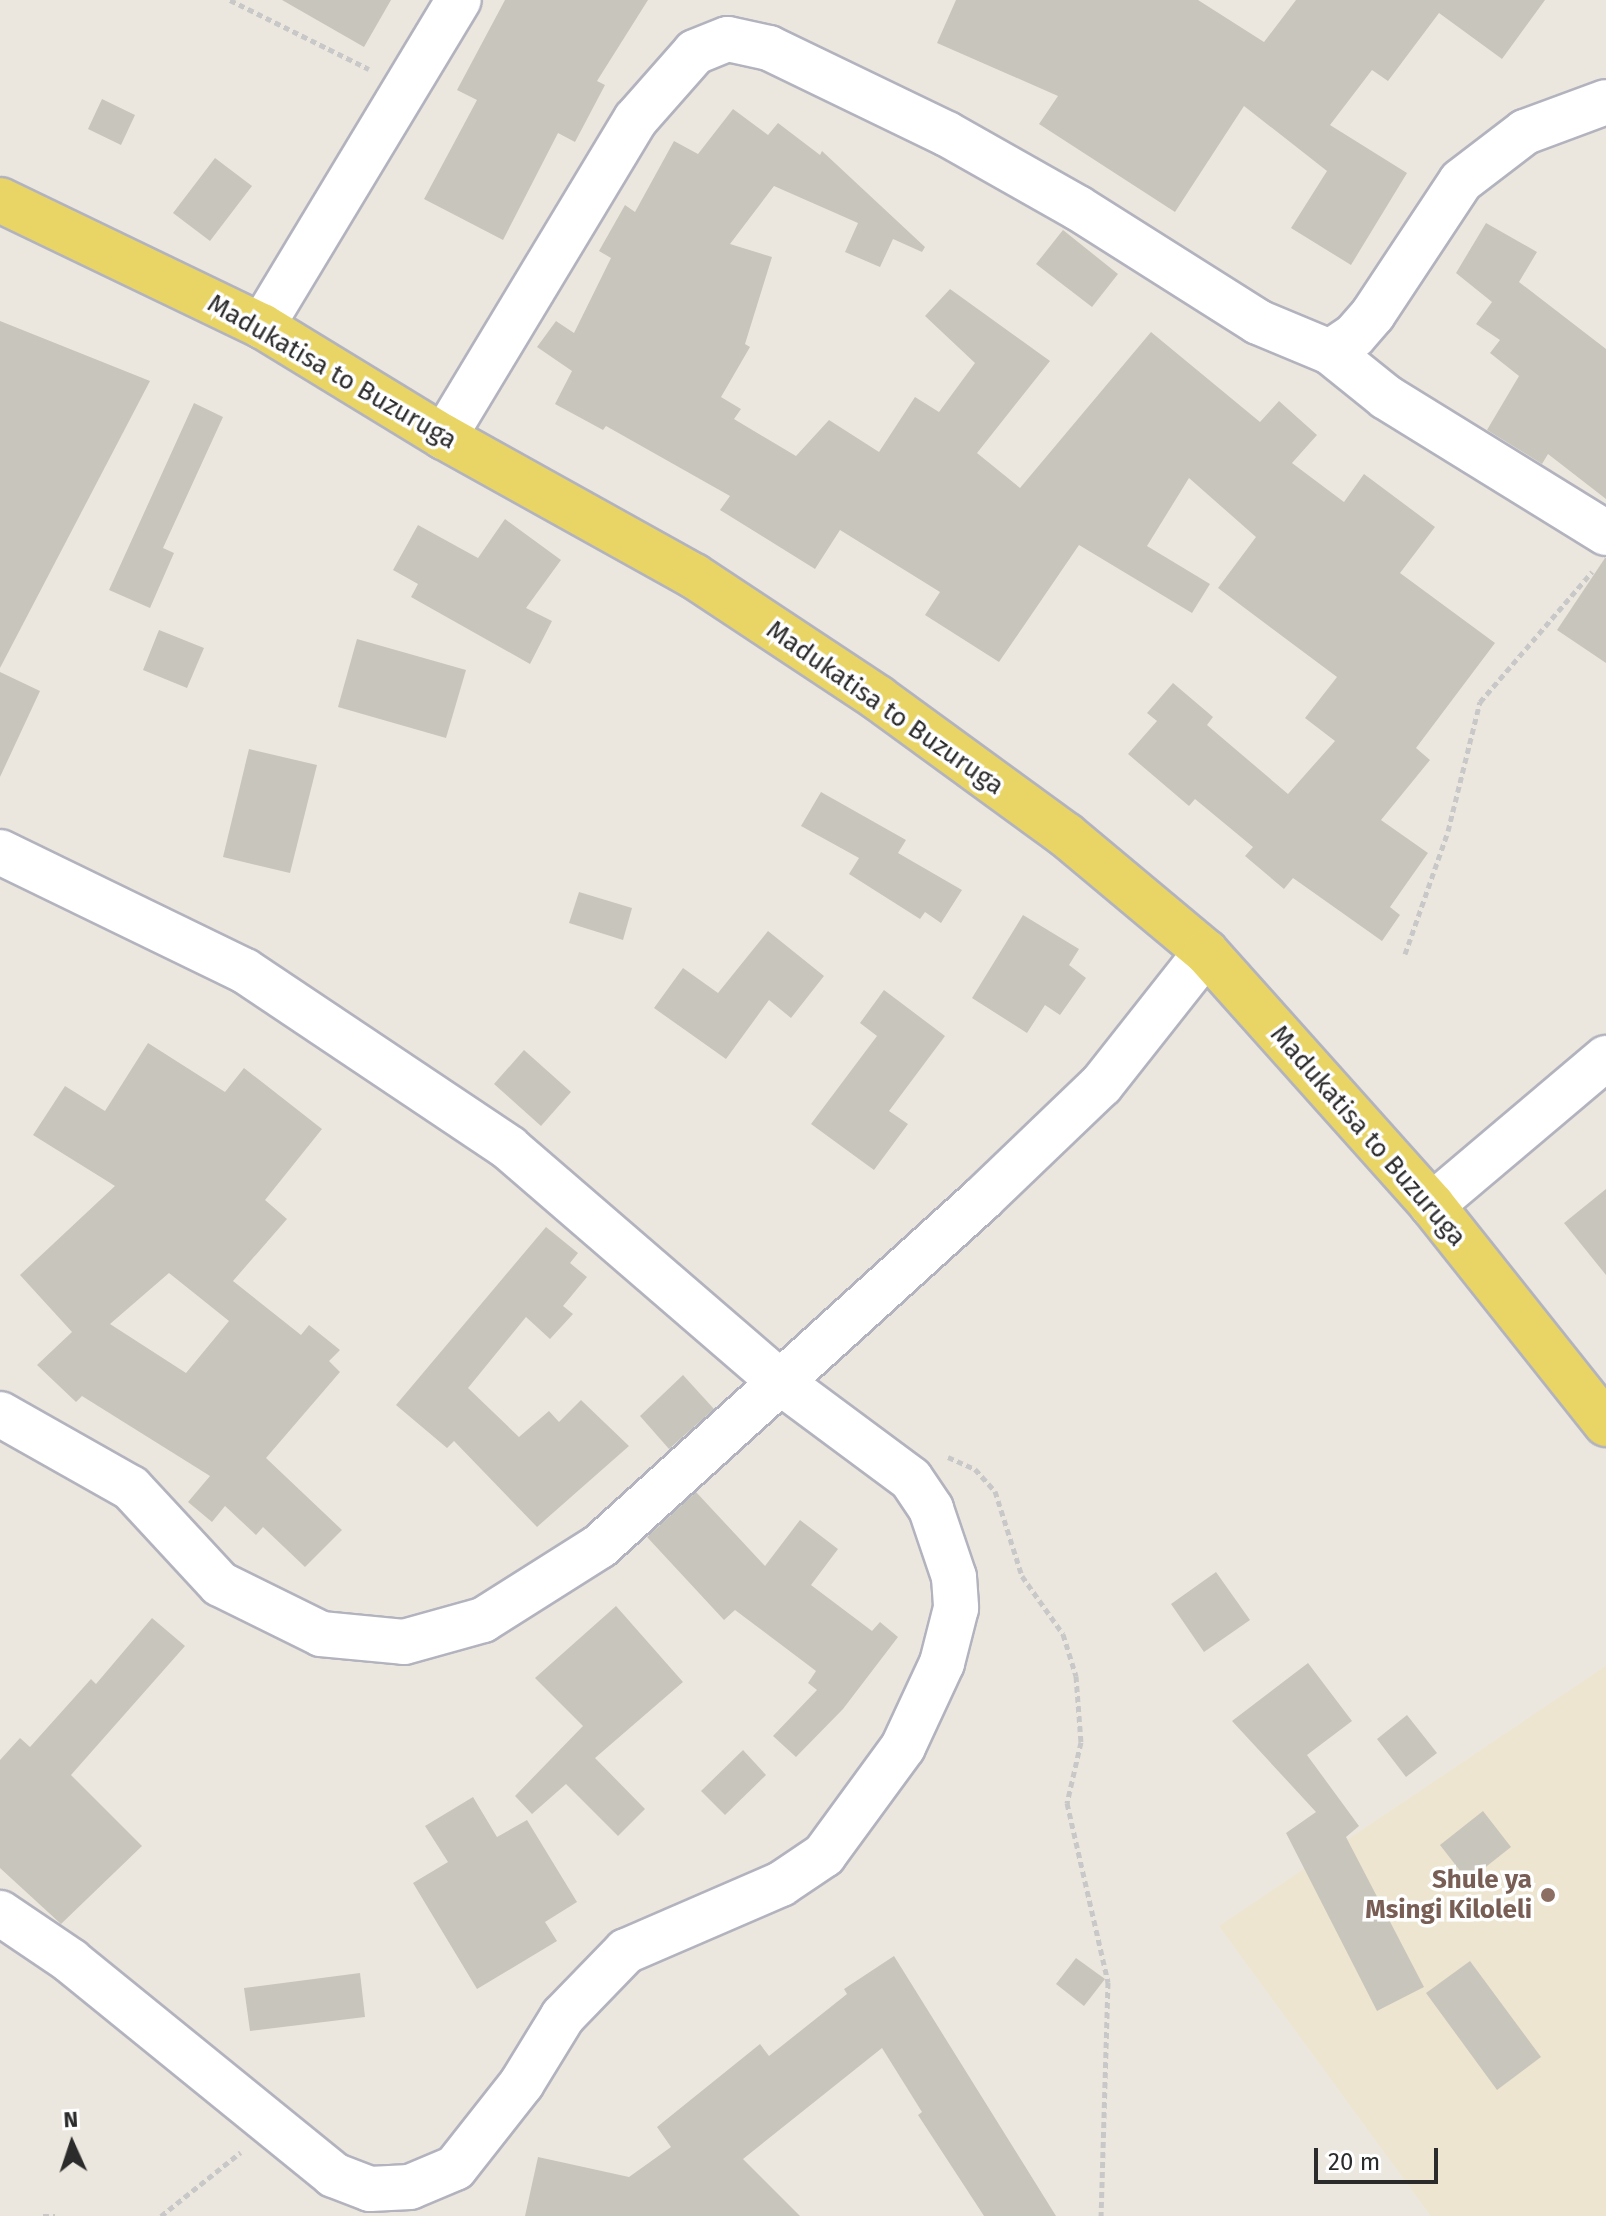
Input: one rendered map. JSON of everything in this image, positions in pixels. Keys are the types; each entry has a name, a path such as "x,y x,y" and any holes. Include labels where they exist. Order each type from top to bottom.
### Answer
{"main road":[{"name":"Madukatisa to Buzuruga","path":"0,200 262,326 444,437 694,576 878,698 1066,835 1206,952 1432,1205 1606,1424"}],"street":[{"path":"262,326 459,0"},
{"path":"444,437 636,119 695,52 728,39 769,48 947,134 1078,208 1258,322 1330,352 1386,397 1601,551"},
{"path":"1330,352 1354,336 1373,314 1461,181 1525,132 1606,102"},
{"path":"0,852 245,971 509,1148 779,1381 911,1479 931,1509 954,1577 956,1608 942,1663 903,1747 824,1855 781,1884 661,1931 626,1951 592,1980 485,2135 455,2168 406,2201 334,2175 71,1961 0,1913"},
{"path":"0,1414 131,1488 220,1584 321,1634 404,1642 483,1620 600,1546 1101,1085 1206,952"},
{"path":"1432,1205 1606,1058"}],"path":[{"path":"230,0 406,89"},
{"path":"1405,954 1448,831 1480,702 1601,551"},
{"path":"877,1453 951,1457 975,1469 995,1491 1022,1576 1063,1634 1076,1676 1081,1742 1067,1803 1108,1982 1101,2216"},
{"path":"161,2216 224,2163 278,2128"},
{"path":"43,2216 55,2216"}],"shaded area":[{"path":"1606,1666 1606,2216 1431,2216 1219,1926"}],"building":[{"path":"282,0 391,0 364,47"},
{"path":"505,0 648,0 597,81 605,85 575,142 558,133 503,240 424,199 477,100 457,90"},
{"path":"956,0 1198,0 1264,42 1296,0 1545,0 1502,59 1439,13 1388,81 1372,70 1330,125 1407,173 1351,265 1291,228 1327,171 1244,106 1175,212 1039,124 1058,96 937,43"},
{"path":"102,99 135,115 121,145 88,129"},
{"path":"733,109 768,135 778,123 820,155 822,151 925,247 922,252 893,239 880,267 845,252 858,223 774,186 730,244 772,257 745,344 750,347 721,397 741,409 734,419 796,456 829,420 879,452 915,397 939,412 975,363 925,316 950,289 1050,361 977,453 1020,488 1151,332 1260,422 1279,401 1317,435 1292,463 1344,502 1364,474 1435,527 1400,573 1495,643 1416,748 1430,760 1381,820 1428,853 1390,907 1400,915 1382,941 1293,878 1284,889 1245,856 1253,847 1195,799 1189,806 1128,754 1157,721 1147,713 1173,683 1213,717 1207,725 1288,794 1335,741 1305,718 1337,677 1218,588 1256,537 1189,478 1147,546 1210,584 1192,613 1079,545 999,662 925,615 940,592 840,530 815,569 720,510 730,496 606,426 603,430 555,404 572,371 537,347 556,321 574,333 611,258 599,251 625,205 635,212 674,141 698,154"},
{"path":"215,158 252,186 210,241 173,213"},
{"path":"1486,223 1537,252 1519,282 1606,349 1606,499 1548,454 1542,464 1487,430 1519,376 1490,353 1500,340 1476,324 1492,302 1456,273"},
{"path":"1063,230 1118,274 1092,307 1036,264"},
{"path":"0,321 150,381 0,668"},
{"path":"194,403 223,417 163,548 174,553 150,608 109,590"},
{"path":"505,519 561,560 526,608 552,621 530,664 411,597 418,584 393,570 418,525 478,558"},
{"path":"1606,558 1606,663 1557,630"},
{"path":"159,630 204,648 187,688 143,670"},
{"path":"357,639 466,670 446,738 338,707"},
{"path":"0,672 40,691 0,777"},
{"path":"249,749 317,765 290,873 223,857"},
{"path":"821,792 906,840 898,853 962,890 941,923 925,912 920,919 849,874 859,858 801,826"},
{"path":"579,892 632,908 623,940 569,923"},
{"path":"1023,915 1079,949 1069,965 1086,978 1060,1015 1045,1005 1027,1033 972,998"},
{"path":"768,931 824,976 791,1018 769,1000 726,1059 654,1008 683,968 718,993"},
{"path":"884,990 945,1036 889,1111 908,1124 874,1170 811,1124 877,1036 860,1023"},
{"path":"148,1043 225,1092 244,1068 322,1129 265,1200 287,1219 233,1281 301,1335 309,1325 340,1350 329,1361 340,1372 266,1458 342,1530 305,1567 263,1527 256,1535 225,1506 212,1522 188,1502 210,1476 82,1396 76,1402 37,1365 72,1332 20,1275 115,1186 33,1135 65,1086 105,1111","holes":["169,1273 229,1321 186,1373 110,1324"]},
{"path":"524,1050 571,1092 541,1126 494,1084"},
{"path":"1606,1189 1606,1275 1564,1223"},
{"path":"546,1227 578,1253 570,1263 587,1277 563,1306 573,1314 550,1339 526,1317 468,1388 519,1437 549,1411 559,1422 581,1400 629,1446 537,1527 454,1441 447,1448 396,1405"},
{"path":"683,1375 714,1409 669,1449 640,1416"},
{"path":"696,1492 765,1566 800,1520 838,1549 811,1585 872,1631 880,1622 898,1637 843,1709 796,1757 773,1736 817,1690 808,1683 816,1671 735,1610 724,1620 647,1537"},
{"path":"1216,1572 1250,1620 1204,1652 1171,1604"},
{"path":"616,1606 683,1682 595,1758 645,1809 618,1836 566,1784 532,1814 515,1796 583,1726 535,1678"},
{"path":"152,1618 185,1646 71,1775 142,1846 61,1924 0,1868 0,1760 20,1738 30,1747 91,1679 96,1684"},
{"path":"1308,1663 1352,1721 1307,1755 1359,1826 1346,1837 1424,1987 1377,2011 1286,1833 1316,1812 1232,1721"},
{"path":"1407,1715 1437,1753 1406,1777 1377,1739"},
{"path":"743,1750 766,1775 725,1815 701,1791"},
{"path":"473,1797 497,1837 527,1820 577,1902 545,1922 557,1941 477,1989 413,1883 448,1862 425,1826"},
{"path":"1483,1811 1511,1847 1468,1881 1440,1845"},
{"path":"894,1956 1056,2216 984,2216 918,2115 922,2112 882,2048 743,2159 800,2216 525,2216 538,2157 629,2177 671,2147 657,2127 760,2044 769,2056 847,1994 844,1989"},
{"path":"1076,1958 1105,1979 1084,2006 1056,1984"},
{"path":"1470,1961 1541,2057 1497,2090 1426,1993"},
{"path":"360,1973 365,2017 250,2031 244,1988"}],"place":[{"name":"Shule ya Msingi Kiloleli","path":"1548,1895"}]}
